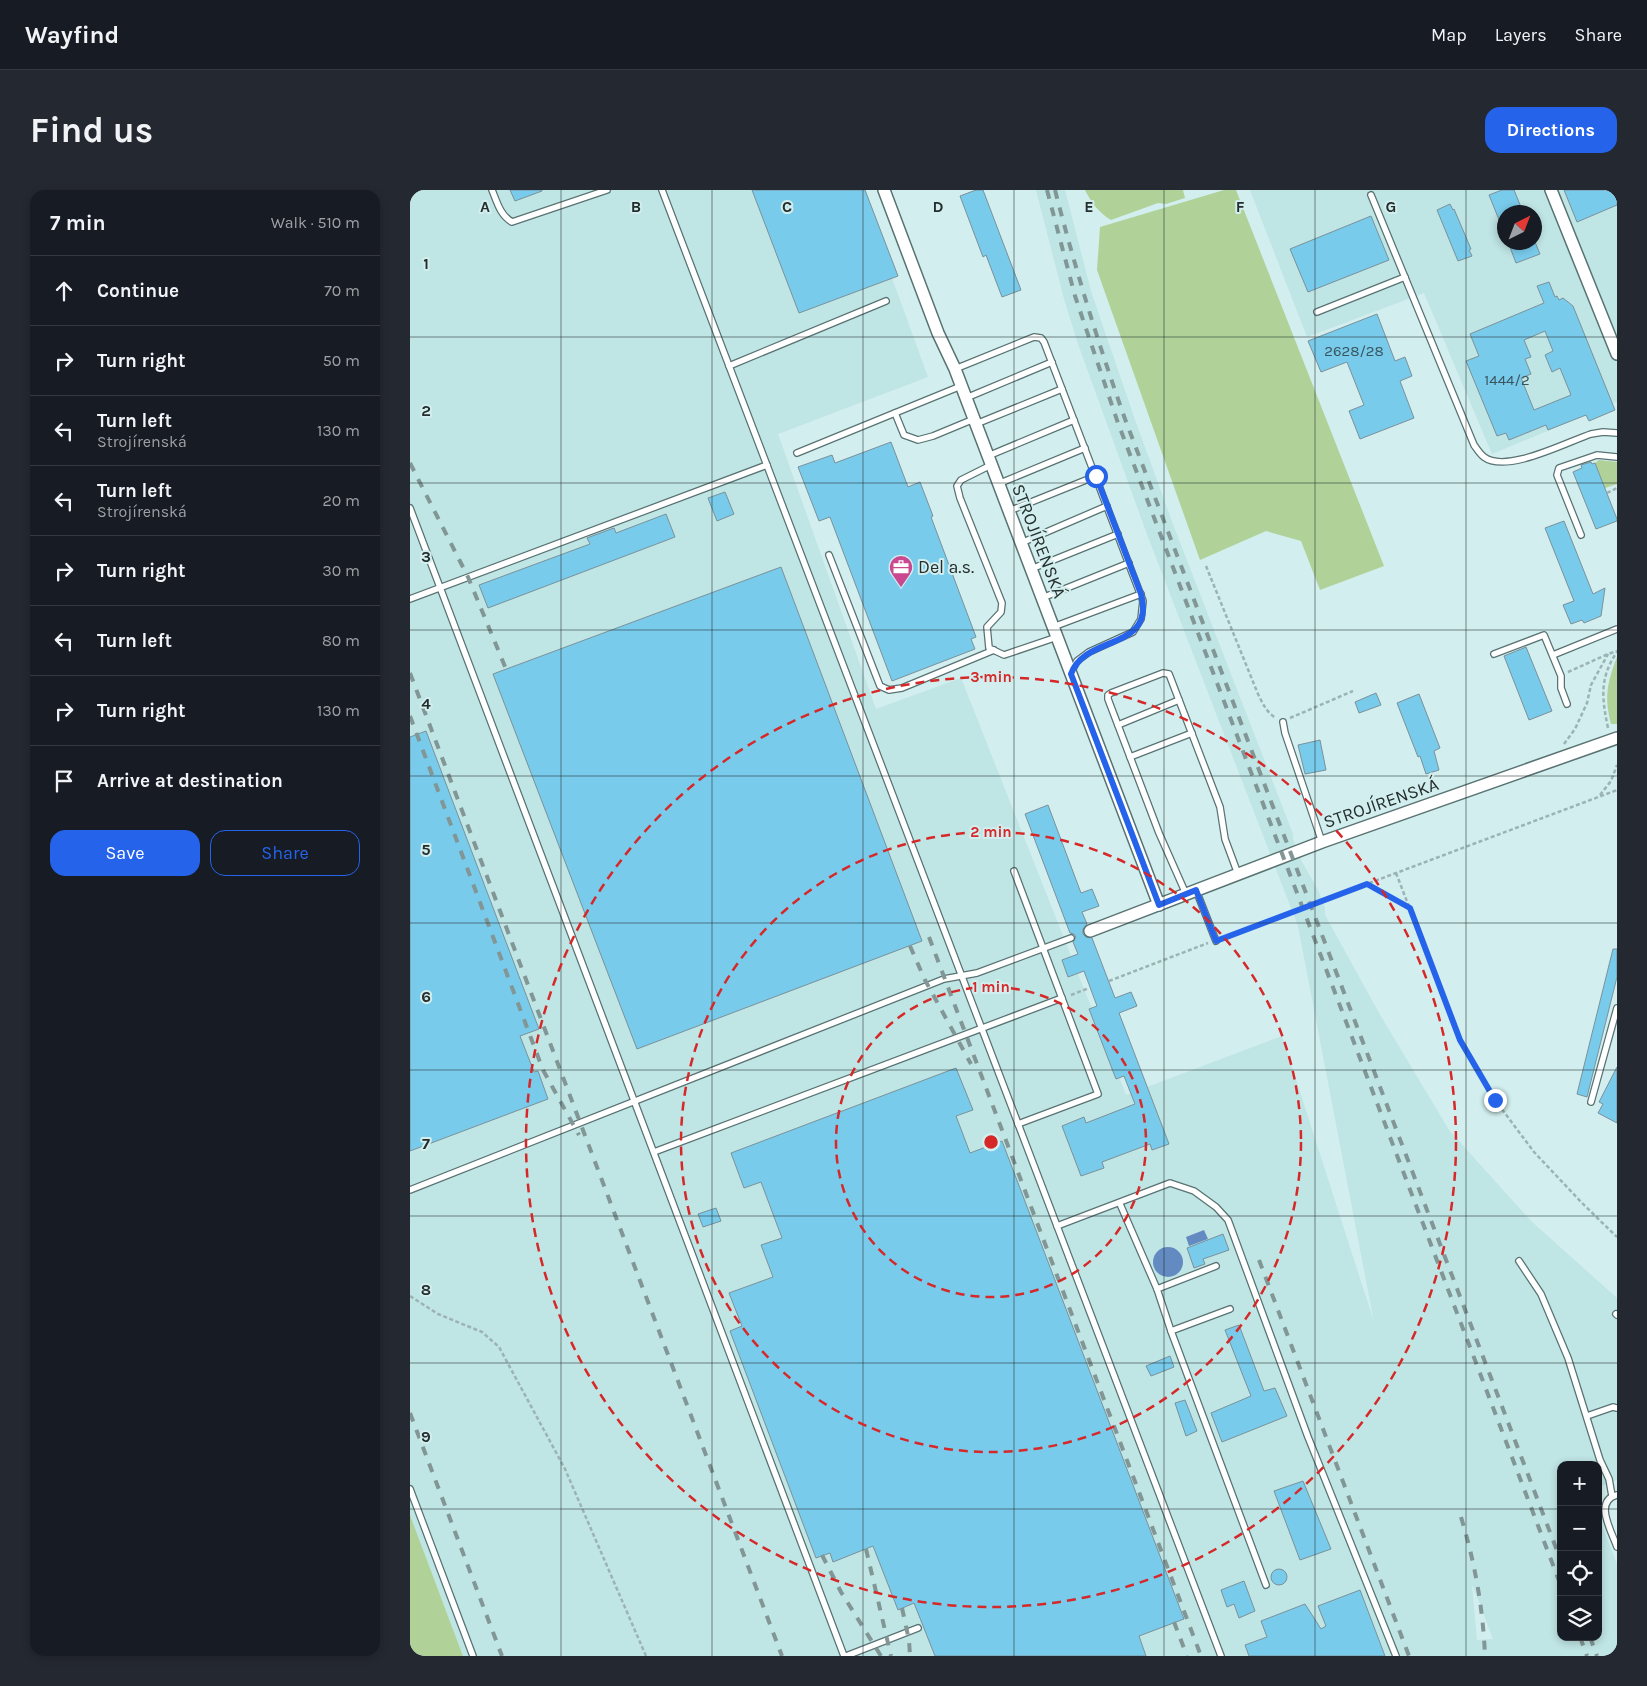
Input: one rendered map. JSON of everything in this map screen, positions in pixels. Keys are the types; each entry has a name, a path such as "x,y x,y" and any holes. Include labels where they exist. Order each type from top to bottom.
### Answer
{"street":[{"name":"STROJÍRENSKÁ","path":"884,190 938,333 955,369 1159,905"},
{"path":"1551,190 1617,354"},
{"name":"STROJÍRENSKÁ","path":"1090,931 1322,842 1555,760 1613,734"}],"lane":[{"path":"492,190 500,211 512,222 607,190"},
{"path":"662,190 1221,1656"},
{"path":"1371,195 1474,445 1485,458 1500,462 1518,461 1591,434 1603,432 1617,433"},
{"path":"1317,312 1405,277"},
{"path":"730,366 886,301"},
{"path":"955,369 1037,336 1044,342 1141,594 1142,619 1133,632 1089,652 1077,661 1071,674"},
{"path":"966,398 1052,362"},
{"path":"797,453 961,386"},
{"path":"895,413 904,435 918,440 1062,389"},
{"path":"1074,420 990,460 961,480 957,486 960,498 1002,602 1001,612 987,627 989,648 1004,655 1141,594"},
{"path":"998,484 1085,448"},
{"path":"1581,535 1556,475 1559,468 1597,454 1617,457"},
{"path":"410,599 767,466"},
{"path":"1009,512 1096,476"},
{"path":"1021,543 1107,506"},
{"path":"410,508 845,1656 918,1628"},
{"path":"1031,569 1118,534"},
{"path":"830,555 880,686 889,690 902,688 994,650"},
{"path":"1042,598 1129,563"},
{"path":"1552,655 1617,629"},
{"path":"1494,654 1544,634 1561,676 1561,688 1567,704"},
{"path":"1216,941 1159,833 1108,699 1110,693 1167,673 1170,677 1220,807 1225,839 1238,874"},
{"path":"1118,725 1179,700"},
{"path":"1283,722 1322,842"},
{"path":"1130,757 1192,733"},
{"path":"1014,871 1098,1094 1018,1124"},
{"path":"410,1190 944,979 977,973 1071,938"},
{"path":"654,1152 1062,998"},
{"path":"1591,1102 1617,1008"},
{"path":"1057,1226 1120,1204 1170,1183 1194,1191 1216,1206 1228,1220 1308,1437 1396,1656"},
{"path":"1120,1204 1157,1289 1266,1585"},
{"path":"1519,1261 1541,1294 1568,1358 1600,1460 1615,1495 1605,1504 1604,1514 1617,1547"},
{"path":"1157,1289 1216,1266"},
{"path":"1171,1331 1230,1309"},
{"path":"1587,1416 1613,1407 1617,1408"},
{"path":"410,1489 473,1656"}],"path":[{"path":"1607,493 1617,488"},
{"path":"1206,566 1261,701 1271,716 1283,722 1294,715 1353,691"},
{"path":"1561,676 1608,654 1617,652"},
{"path":"1613,734 1602,702 1604,680 1617,652"},
{"path":"1555,760 1575,729 1587,703 1591,686 1608,654"},
{"path":"1599,796 1611,781 1617,765"},
{"path":"1109,981 1617,790"},
{"path":"1396,873 1460,1040 1495,1100 1534,1152 1617,1237"},
{"path":"1367,884 1410,908"},
{"path":"1062,998 1090,988"},
{"path":"410,1296 438,1314 482,1332 499,1347 565,1470 646,1656"}],"shaded area":[{"path":"410,190 860,190 928,377 778,434 876,709 961,678 1126,1095 1282,1036 1374,1322 1298,926 1148,537 1078,344 1064,299 1036,190 1065,190 1091,291 1134,417 1174,527 1293,834 1293,839 1302,862 1318,890 1325,908 1325,915 1379,1013 1449,1130 1531,1221 1617,1298 1617,1480 1602,1486 1602,1461 1557,1461 1557,1641 1602,1641 1602,1525 1617,1564 1617,1656 463,1656 410,1515","holes":["1472,1586 1473,1586 1493,1639 1477,1640"]},
{"path":"1250,190 1617,190 1617,402 1492,454 1424,293 1307,337"}],"green space":[{"path":"1085,190 1183,190 1185,198 1166,204 1158,203 1111,220 1096,207"},
{"path":"1224,190 1236,190 1384,566 1320,590 1301,541 1266,531 1200,560 1097,270 1100,227"},
{"path":"1599,460 1617,462 1617,484 1605,488 1595,463"},
{"path":"1617,657 1617,724 1611,724 1607,698 1611,675"},
{"path":"410,1515 463,1656 410,1656"}],"water":[{"path":"1204,1230 1208,1239 1189,1246 1186,1237"},
{"path":"1168,1247 1178,1252 1183,1262 1178,1272 1168,1277 1158,1272 1153,1262 1158,1252"}],"building":[{"path":"510,190 542,190 542,191 515,201"},
{"path":"752,190 865,190 898,276 799,313"},
{"path":"976,190 983,190 1021,290 1002,297 986,255 983,257 960,196"},
{"path":"1502,190 1514,190 1520,205 1497,205 1497,215 1489,195"},
{"path":"1564,190 1617,190 1617,205 1577,222"},
{"path":"1450,204 1454,209 1471,249 1469,250 1472,256 1458,261 1437,210"},
{"path":"1371,216 1389,260 1308,292 1290,249"},
{"path":"1511,250 1538,250 1540,254 1516,263"},
{"path":"1549,282 1555,297 1557,296 1559,300 1563,298 1573,306 1615,410 1589,421 1586,415 1548,430 1546,425 1509,440 1506,433 1497,436 1466,361 1479,356 1470,334 1544,303 1537,286","holes":["1545,331 1553,351 1545,355 1552,372 1560,368 1571,395 1534,410 1521,378 1531,374 1525,359 1531,357 1524,340"]},
{"path":"1377,314 1395,361 1405,357 1412,376 1400,381 1414,418 1360,439 1349,411 1364,405 1347,362 1321,372 1308,341"},
{"path":"891,442 908,487 920,482 933,516 931,517 976,637 971,639 975,649 892,681 830,517 819,521 798,467 832,455 835,463"},
{"path":"1591,462 1592,464 1595,463 1617,519 1617,521 1596,529 1573,472 1582,468 1581,465"},
{"path":"725,492 734,514 717,521 708,498"},
{"path":"666,514 675,537 488,608 479,585 590,544 587,538 614,528 616,533"},
{"path":"1564,521 1593,594 1605,588 1601,616 1584,623 1582,620 1571,624 1563,605 1574,601 1545,528"},
{"path":"781,567 922,941 637,1049 493,674"},
{"path":"1526,647 1552,711 1529,720 1504,656"},
{"path":"1376,693 1381,705 1359,713 1355,702"},
{"path":"1419,694 1440,748 1434,751 1439,770 1426,774 1397,703"},
{"path":"426,731 539,1029 520,1036 534,1072 538,1071 548,1099 410,1151 410,737"},
{"path":"1320,740 1326,770 1305,774 1298,745"},
{"path":"1048,805 1081,893 1092,889 1099,906 1082,912 1087,924 1083,929 1083,934 1086,937 1092,938 1115,998 1131,992 1137,1006 1119,1013 1169,1144 1152,1150 1150,1144 1102,1162 1104,1168 1081,1176 1062,1126 1084,1117 1086,1123 1135,1104 1124,1076 1116,1079 1089,1009 1097,1006 1084,971 1068,977 1062,960 1078,954 1073,942 1076,937 1070,933 1025,814"},
{"path":"1613,949 1617,949 1617,977 1587,1097 1577,1094"},
{"path":"1617,1067 1617,1123 1598,1113 1603,1104 1599,1102"},
{"path":"956,1068 973,1110 956,1116 970,1153 1002,1141 1184,1619 1139,1636 1146,1656 935,1656 914,1603 898,1610 873,1546 833,1562 830,1553 816,1558 730,1331 742,1326 729,1293 773,1277 761,1245 782,1238 761,1182 744,1188 731,1153"},
{"path":"716,1208 721,1221 703,1227 698,1214"},
{"path":"1223,1234 1229,1250 1203,1259 1205,1264 1194,1268 1187,1248"},
{"path":"1239,1325 1264,1391 1275,1388 1287,1416 1222,1442 1211,1413 1251,1396 1225,1330"},
{"path":"1170,1356 1174,1367 1151,1376 1146,1366"},
{"path":"1185,1400 1197,1431 1186,1436 1175,1403"},
{"path":"1303,1481 1331,1549 1300,1560 1274,1491"},
{"path":"1279,1569 1287,1577 1279,1585 1271,1577"},
{"path":"1244,1581 1255,1611 1239,1618 1234,1604 1227,1607 1221,1590"},
{"path":"1360,1590 1385,1656 1249,1656 1245,1645 1267,1637 1261,1621 1305,1604 1321,1629 1326,1626 1318,1606"}],"railway":[{"path":"1047,190 1075,296 1118,423 1557,1575"},
{"path":"1055,190 1087,305 1125,419 1557,1551"},
{"path":"410,463 468,577 506,669"},
{"path":"410,673 782,1656"},
{"path":"410,716 543,1070 579,1135"},
{"path":"929,937 1201,1656"},
{"path":"910,946 925,980 971,1064"},
{"path":"1259,1260 1409,1656"},
{"path":"410,1413 502,1656"},
{"path":"1461,1517 1478,1586 1485,1656"},
{"path":"866,1549 891,1656"},
{"path":"822,1555 841,1592 881,1656"},
{"path":"902,1608 909,1640 910,1656"},
{"path":"1174,1622 1187,1656"},
{"path":"1581,1641 1587,1656"},
{"path":"1591,1641 1597,1656"}],"place":[{"name":"Del a.s.","path":"901,588"}],"route":[{"path":"1096,476 1141,594 1143,601 1142,619 1133,632 1127,636 1089,652 1077,661 1071,674 1159,905 1196,890 1216,941 1367,884 1393,897 1410,908 1460,1040 1495,1100"}]}
